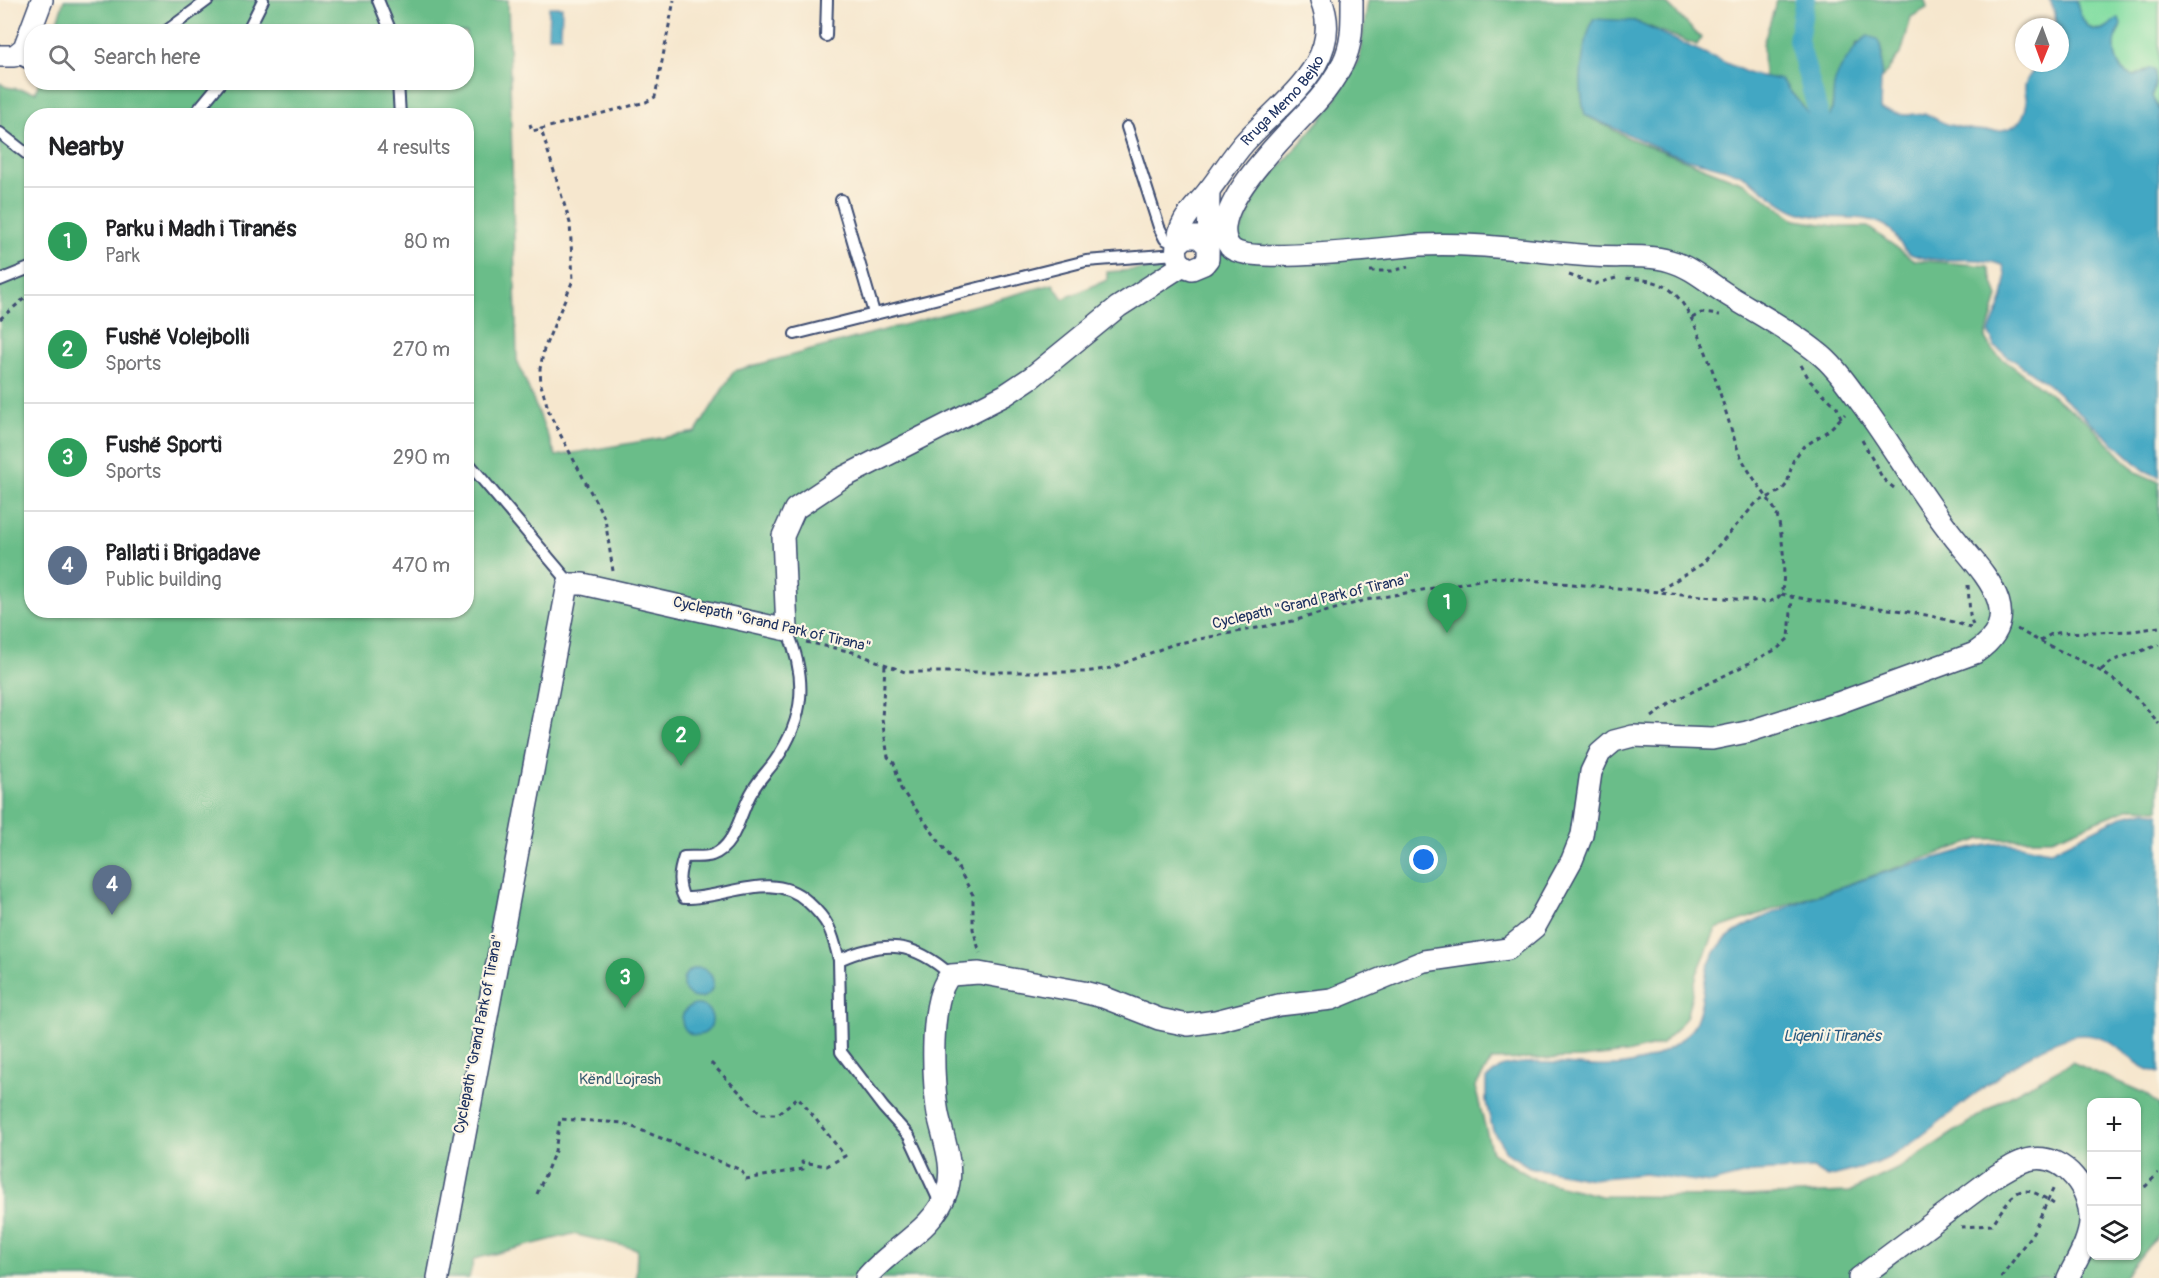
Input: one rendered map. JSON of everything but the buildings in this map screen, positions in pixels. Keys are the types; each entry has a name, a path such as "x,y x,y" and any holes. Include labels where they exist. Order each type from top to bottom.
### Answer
{"street":[{"path":"33,24 42,0"},
{"name":"Rruga Memo Bejko","path":"1179,252 1178,232 1185,219 1239,148 1311,74 1322,53 1327,33 1321,0"},
{"path":"867,1278 879,1262 907,1241 929,1220 947,1191 949,1175 933,1080 940,991 951,975 961,973 997,976 1103,997 1159,1019 1188,1025 1216,1021 1279,1005 1332,999 1424,961 1508,948 1535,927 1572,860 1582,835 1591,772 1600,753 1614,741 1633,736 1712,739 1747,732 1954,662 1975,653 1998,627 2000,607 1992,587 1919,491 1861,403 1819,353 1686,267 1668,260 1465,244 1419,245 1318,254 1236,252 1226,237 1226,227 1233,203 1245,183 1334,78 1348,52 1352,35 1352,0"},
{"path":"438,1278 566,580 789,634 783,536 795,509 840,479 1005,395 1032,377 1118,308 1179,252 1186,237 1193,236 1204,241 1208,246 1209,190"},
{"path":"1859,1278 1926,1225 2014,1165 2031,1159 2050,1159 2065,1168 2073,1177 2087,1202 2091,1220 2089,1233 2068,1278"}],"lane":[{"path":"176,24 208,0"},
{"path":"251,24 263,0"},
{"path":"378,0 388,24"},
{"path":"826,36 827,0"},
{"path":"199,108 214,90"},
{"path":"398,90 400,108"},
{"path":"1126,127 1159,227 1165,239 1179,252"},
{"path":"0,133 24,152"},
{"path":"841,200 874,313"},
{"path":"795,334 1086,261 1179,252"},
{"path":"0,280 24,270"},
{"path":"474,470 566,580"},
{"path":"789,634 801,671 802,693 792,731 775,761 751,792 734,832 722,849 711,856 684,857 679,872 679,888 684,898 697,898 755,886 784,886 804,898 832,929 839,960 841,1052 883,1107 909,1136 941,1203"},
{"path":"839,960 873,949 904,946 935,963 951,975"}],"path":[{"path":"530,124 532,131 646,102 655,97 674,0"},
{"path":"541,129 570,223 573,279 544,350 540,369 541,385 550,416 605,519 613,557 614,591"},
{"path":"1364,270 1392,271 1415,266"},
{"path":"1567,274 1595,284 1617,277 1646,280 1665,286 1674,292 1691,318 1736,446 1776,512 1784,566 1781,594 1792,598 1998,627 2040,641 2101,670 2143,702 2159,724"},
{"path":"0,319 24,299"},
{"path":"1798,360 1810,381 1837,407 1841,418"},
{"path":"1659,590 1697,568 1712,554 1745,512 1781,491 1787,484 1793,461 1802,448 1861,403"},
{"name":"Cyclepath \"Grand Park of Tirana\"","path":"789,634 853,652 905,672 1097,670 1174,644 1293,621 1407,591 1496,577 1659,590 1768,602 1781,594"},
{"path":"1633,736 1642,724 1674,701 1777,649 1789,638 1792,598"},
{"path":"2040,641 2053,633 2134,631 2159,627"},
{"path":"2101,670 2114,660 2159,645"},
{"path":"885,664 882,719 888,757 894,763 901,789 957,866 973,895 975,935 984,964 997,976"},
{"path":"537,1194 555,1151 560,1119 622,1123 741,1170 746,1179 803,1169 802,1162 828,1166 845,1156 798,1097 778,1114 761,1114 708,1060"},
{"path":"2141,1188 2146,1186 2158,1173"},
{"path":"2001,1278 2032,1232 2055,1185 2073,1177"},
{"path":"1958,1227 1992,1225 2012,1195 2024,1191 2041,1194 2057,1206"}],"green space":[{"name":"Kënd Lojrash","path":"64,0 508,0 517,360 556,456 696,432 734,371 1053,284 1063,299 1107,280 1107,272 1160,268 1194,281 1241,231 1257,194 1332,106 1359,59 1368,0 1646,0 1667,4 1701,38 1697,45 1634,21 1585,115 1629,138 1746,184 1796,220 1841,227 1868,227 1914,260 1988,266 1998,297 1985,339 1996,354 2089,423 2136,472 2159,482 2159,809 2130,808 2052,839 1981,839 1716,929 1697,974 1686,1018 1662,1044 1627,1053 1581,1058 1492,1060 1475,1087 1492,1153 1536,1180 1601,1196 1720,1197 1849,1192 1901,1167 2004,1099 2072,1062 2144,1093 2159,1105 2159,1233 2141,1256 2141,1098 2087,1098 2087,1260 2137,1260 2123,1278 636,1278 637,1249 573,1234 474,1259 469,1278 0,1278 0,83 6,87 36,92 37,90 474,90 474,24 56,24"},
{"path":"1777,0 1925,0 1927,8 1911,17 1902,51 1880,81 1882,49 1857,43 1833,101 1831,116 1826,123 1816,123 1781,80 1764,79 1763,44"},
{"path":"2076,0 2159,0 2159,111 2152,96 2155,85 2145,70 2135,76 2128,74 2118,64 2115,42 2120,28 2111,25 2097,30 2091,28 2083,20"}],"water":[{"path":"2049,0 2076,0 2086,24 2094,30 2107,27 2119,18 2121,25 2115,48 2118,63 2122,69 2127,74 2135,76 2151,68 2155,71 2156,81 2152,96 2159,111 2159,477 2144,470 2049,385 1995,347 1989,333 2004,292 2003,265 1979,260 1936,260 1913,255 1882,224 1871,220 1807,215 1796,211 1736,173 1670,152 1585,115 1581,91 1582,67 1593,19 1634,21 1750,74 1781,80 1816,123 1826,123 1829,119 1834,86 1839,73 1853,51 1868,36 1877,39 1882,49 1880,109 1904,115 1925,114 1947,124 1968,129 1990,131 2010,128 2023,116 2027,101 2025,86 2033,72 2069,72 2069,18 2055,18"},
{"path":"549,7 562,7 561,36 548,36"},
{"name":"Liqeni i Tiranës","path":"2146,811 2159,813 2159,1073 2140,1065 2115,1046 2096,1037 2084,1035 2063,1039 2012,1066 1932,1128 1888,1158 1866,1167 1828,1177 1813,1169 1754,1172 1711,1183 1644,1174 1591,1179 1529,1167 1507,1153 1493,1131 1486,1102 1486,1079 1497,1069 1524,1063 1625,1065 1645,1060 1665,1051 1685,1036 1694,1025 1700,1009 1708,966 1720,945 1739,930 1769,915 1855,882 1979,847 2009,843 2051,851 2122,816"},
{"path":"698,968 709,972 713,983 709,994 698,998 687,994 683,983 687,972"},
{"path":"697,1005 708,1009 712,1020 708,1031 697,1035 686,1031 682,1020 686,1009"}],"waterway":[{"path":"1805,0 1798,40 1821,123"}],"place":[{"name":"Parku i Madh i Tiranës","path":"1447,633"},
{"name":"Fushë Volejbolli","path":"681,766"},
{"name":"Pallati i Brigadave","path":"112,915"},
{"name":"Fushë Sporti","path":"625,1008"}]}
